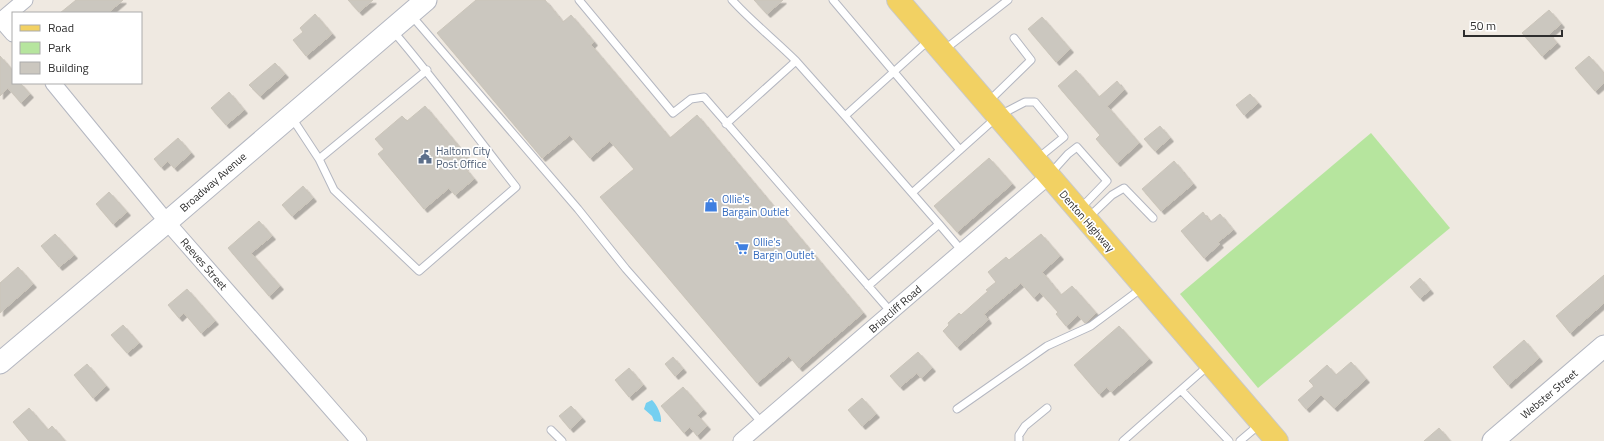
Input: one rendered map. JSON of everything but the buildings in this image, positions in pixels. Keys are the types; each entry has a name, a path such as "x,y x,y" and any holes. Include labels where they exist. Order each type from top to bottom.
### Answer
{"main road":[{"name":"Broadway Avenue","path":"0,362 167,222 426,0"},
{"name":"Denton Highway","path":"898,0 1277,441"},
{"name":"Webster Street","path":"1493,441 1604,346"}],"street":[{"path":"12,33 0,20 25,0"},
{"name":"Reeves Street","path":"54,84 167,222 359,441"},
{"name":"Briarcliff Road","path":"741,441 962,251 1042,168"}],"lane":[{"path":"579,0 673,113 691,98 704,97 891,312"},
{"path":"732,0 796,61 962,251"},
{"path":"833,0 960,150"},
{"path":"845,116 894,72 1008,0"},
{"path":"410,14 578,209 626,269 762,423"},
{"path":"290,116 319,159 334,190 419,271 516,187 427,70 391,29"},
{"path":"912,193 960,150 1031,60 1014,38"},
{"path":"726,124 796,61"},
{"path":"319,159 427,70"},
{"path":"992,110 1024,102 1035,102 1064,137 1042,168"},
{"path":"1042,168 1068,154 1077,147 1107,181 1082,215"},
{"path":"1082,215 1124,188 1152,218"},
{"path":"868,286 939,224"},
{"path":"957,409 1047,346 1091,326 1144,287"},
{"path":"1123,441 1210,364"},
{"path":"1181,390 1229,441"},
{"path":"1019,441 1018,435 1025,426 1047,408"},
{"path":"1240,441 1261,423"},
{"path":"550,430 562,441"}],"green space":[{"path":"1371,133 1450,228 1258,388 1180,294"}],"water":[{"path":"652,400 659,410 661,422 654,421 652,416 644,409 646,403"}],"place":[{"name":"Haltom City Post Office","path":"425,157"},
{"name":"Ollie's Bargain Outlet","path":"711,205"},
{"name":"Ollie's Bargin Outlet","path":"742,248"}]}
